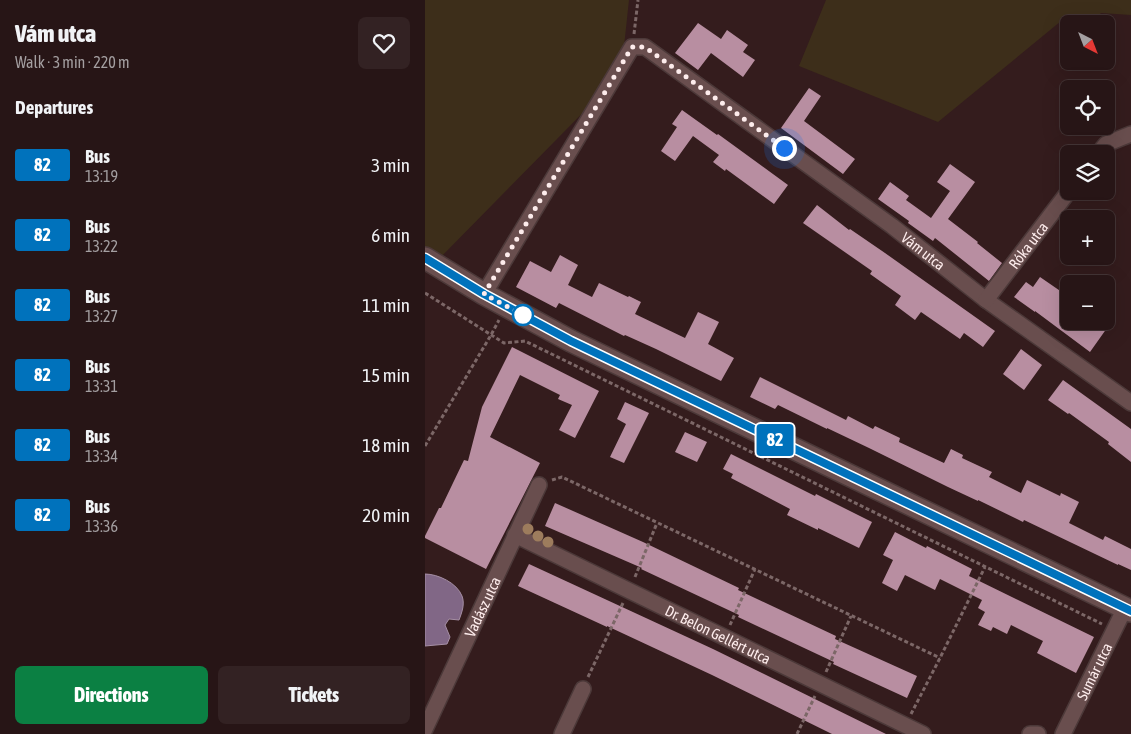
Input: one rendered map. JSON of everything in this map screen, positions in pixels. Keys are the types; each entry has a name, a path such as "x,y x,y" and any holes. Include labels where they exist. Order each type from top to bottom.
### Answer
{"main road":[{"path":"425,258 484,294 571,341 1128,610"}],"street":[{"path":"484,294 632,47"},
{"name":"Vám utca","path":"632,47 645,47 892,226 986,300 1131,403"},
{"path":"1105,145 1131,134"},
{"name":"Róka utca","path":"986,300 1062,200"},
{"name":"Vadász utca","path":"425,729 539,485"},
{"name":"Dr. Belon Gellért utca","path":"515,535 923,734"},
{"name":"Sumár utca","path":"1063,734 1115,630 1128,610"},
{"path":"562,734 583,688"},
{"path":"1030,734 1038,734"}],"path":[{"path":"632,47 638,0"},
{"path":"425,293 504,343 525,341 1115,630"},
{"path":"425,446 491,335 506,306"},
{"path":"539,485 562,477 940,658"},
{"path":"583,688 629,591 657,523"},
{"path":"905,725 985,567"},
{"path":"724,637 755,570"},
{"path":"797,734 851,616"}],"shaded area":[{"path":"425,0 629,0 621,74 436,262 425,254"},
{"path":"826,0 1131,0 1131,15 1101,13 1099,15 1060,15 1060,22 938,122 799,66"},
{"path":"425,574 436,576 452,583 460,591 463,599 459,620 449,619 445,625 450,637 447,644 425,646"}],"building":[{"path":"698,23 721,39 727,30 748,45 743,52 755,60 743,77 711,53 698,70 675,53"},
{"path":"809,88 821,96 804,121 855,159 843,174 781,128"},
{"path":"682,110 788,185 774,204 726,169 725,171 713,162 719,155 693,136 675,161 661,151 677,127 672,124"},
{"path":"950,164 975,182 948,219 1002,263 989,281 935,238 933,241 878,199 890,182 909,196 906,200 931,218 950,191 937,182"},
{"path":"817,205 849,230 885,253 995,331 983,347 964,333 960,339 921,312 915,320 895,305 901,296 870,274 872,271 803,223"},
{"path":"560,255 578,265 568,285 592,297 599,283 629,296 641,302 635,314 685,338 698,312 719,322 708,344 734,358 721,381 656,349 624,336 559,303 556,308 516,287 530,261 551,272"},
{"path":"1040,277 1060,291 1060,330 1014,297 1026,282 1033,287"},
{"path":"1060,330 1106,330 1090,352"},
{"path":"512,347 599,391 575,438 559,430 572,405 558,399 560,395 520,375 490,437 540,463 486,569 425,538 425,536 464,460 468,461 482,407"},
{"path":"1021,349 1042,365 1024,390 1003,374"},
{"path":"760,377 846,420 848,416 873,429 875,426 900,438 899,442 944,463 951,449 963,455 962,458 992,472 989,477 1021,493 1027,480 1060,496 1061,493 1079,502 1069,523 1103,540 1105,536 1131,549 1131,570 948,487 778,405 775,409 750,397"},
{"path":"1063,380 1131,429 1131,462 1108,444 1109,442 1048,400"},
{"path":"625,402 649,413 624,463 610,457 626,424 617,419"},
{"path":"685,432 707,442 697,462 675,452"},
{"path":"731,454 872,522 859,548 787,515 790,509 731,478 733,474 723,469"},
{"path":"555,503 643,542 739,588 738,590 836,636 835,639 917,676 907,698 833,664 834,662 738,617 739,615 642,568 545,526"},
{"path":"895,532 972,569 969,576 1094,637 1076,673 1037,653 1043,641 1011,625 1007,634 993,627 991,631 978,625 985,612 978,608 982,600 940,579 935,590 905,575 897,591 882,583 893,560 883,555"},
{"path":"529,564 713,649 886,734 832,734 712,675 518,586"}],"bus line":[{"name":"82","path":"425,258 484,294 571,341 1131,611"}],"route":[{"path":"523,315 484,294 632,47 645,47 784,148"}]}
